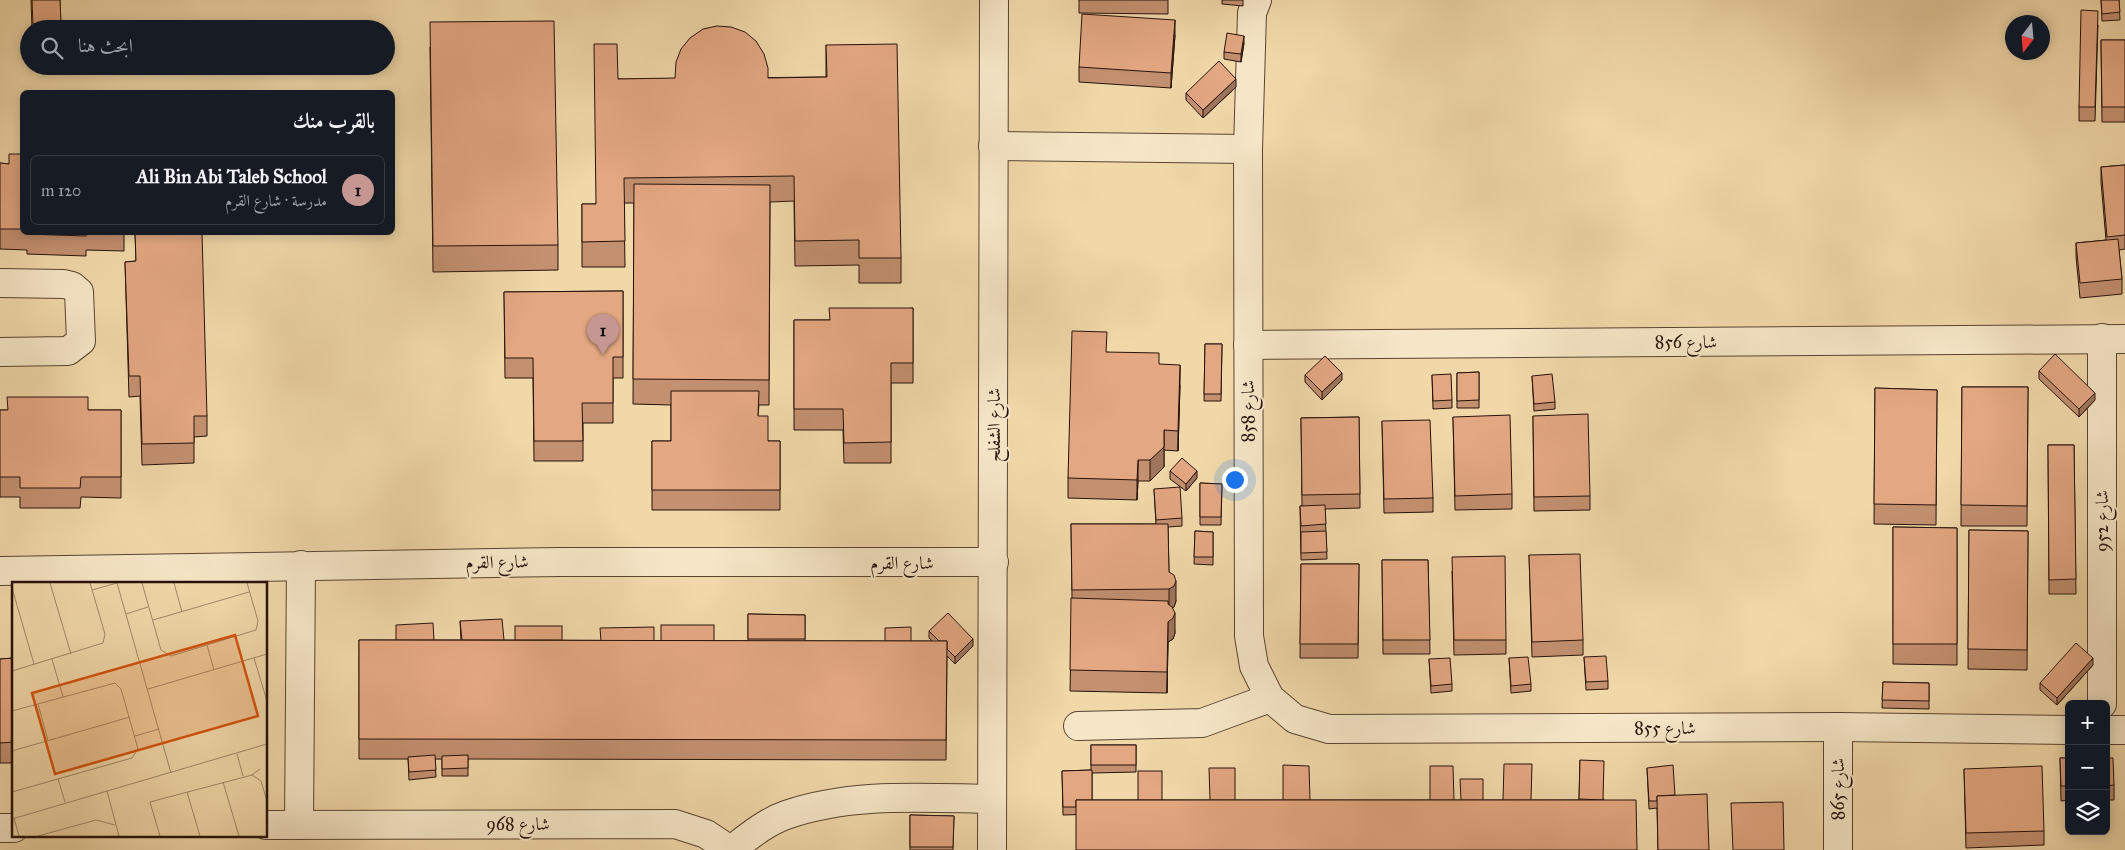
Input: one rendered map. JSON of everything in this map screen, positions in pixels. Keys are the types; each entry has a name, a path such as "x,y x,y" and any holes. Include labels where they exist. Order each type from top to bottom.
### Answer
{"street":[{"name":"شارع الشفلح","path":"992,850 994,0"},
{"name":"شارع 858","path":"1257,0 1252,13 1248,149 1249,636 1254,666 1270,698"},
{"path":"993,146 1248,149"},
{"path":"0,282 64,284 72,286 79,292 81,341 68,351 0,352"},
{"name":"شارع 856","path":"1248,345 2114,338"},
{"name":"شارع 952","path":"2102,700 2114,338"},
{"name":"شارع القرم","path":"0,570 559,562 994,562"},
{"path":"299,825 302,566"},
{"path":"1078,726 1202,723 1270,698"},
{"name":"شارع 855","path":"1270,698 1294,719 1330,729 1838,727 2065,730"},
{"name":"شارع 865","path":"1838,727 1838,850"},
{"path":"2110,730 2125,730"},
{"path":"731,850 757,830 785,815 856,799 992,798"},
{"name":"شارع 968","path":"268,825 675,824 706,834 731,850"}],"building":[{"path":"32,0 60,0 61,20 33,20"},
{"path":"2101,0 2119,0 2120,12 2102,14"},
{"path":"2081,10 2098,11 2095,107 2079,107"},
{"path":"1082,14 1175,20 1171,73 1079,67"},
{"path":"554,21 558,245 433,246 430,22"},
{"path":"717,26 731,27 745,32 756,41 764,54 768,68 768,78 827,77 826,45 897,44 901,258 859,258 859,240 795,241 794,176 624,178 625,241 582,242 582,204 596,204 594,44 617,44 618,79 675,78 676,62 681,49 690,38 703,29"},
{"path":"1227,33 1244,36 1241,54 1224,52"},
{"path":"2101,40 2125,40 2125,107 2102,107"},
{"path":"1219,61 1236,79 1203,110 1186,93"},
{"path":"9,154 20,154 20,229 0,229 0,163 9,164"},
{"path":"2125,165 2125,235 2107,237 2101,167"},
{"path":"634,184 770,185 769,380 633,379"},
{"path":"135,235 202,235 207,416 194,416 194,443 142,444 140,376 129,376 125,262 136,261"},
{"path":"2118,239 2122,279 2080,283 2076,243"},
{"path":"623,291 623,357 613,357 613,403 582,403 583,441 534,441 533,358 505,358 504,292"},
{"path":"829,308 913,308 913,363 891,363 891,442 844,443 843,409 794,409 794,320 830,320"},
{"path":"1072,331 1107,332 1106,352 1159,353 1159,364 1180,365 1178,431 1164,430 1164,447 1150,460 1138,460 1137,480 1068,478"},
{"path":"1205,344 1222,344 1221,394 1204,394"},
{"path":"2055,354 2095,393 2079,409 2039,371"},
{"path":"1325,356 1342,373 1322,392 1305,375"},
{"path":"1479,372 1479,400 1457,401 1457,373"},
{"path":"1451,374 1452,400 1433,401 1432,375"},
{"path":"1552,374 1555,402 1534,404 1532,376"},
{"path":"1962,387 2028,387 2027,506 1961,505"},
{"path":"1875,388 1937,390 1936,505 1874,504"},
{"path":"671,391 759,391 758,416 768,416 768,441 780,441 780,490 652,490 652,441 671,441"},
{"path":"7,397 88,397 88,410 121,410 121,477 81,477 80,488 20,488 20,477 0,477 0,410 8,410"},
{"path":"1588,414 1590,496 1534,497 1533,416"},
{"path":"1510,415 1512,494 1455,496 1453,417"},
{"path":"1359,417 1360,494 1302,495 1301,418"},
{"path":"1430,420 1433,498 1384,499 1382,421"},
{"path":"2048,445 2074,445 2076,579 2049,580"},
{"path":"1182,458 1197,471 1186,484 1170,471"},
{"path":"1200,483 1222,484 1221,517 1200,517"},
{"path":"1180,487 1182,518 1156,520 1154,489"},
{"path":"1325,505 1326,524 1301,526 1300,506"},
{"path":"1071,524 1168,524 1169,572 1174,575 1176,581 1174,586 1169,589 1072,590"},
{"path":"1893,527 1957,528 1957,644 1893,644"},
{"path":"1969,530 2028,531 2027,650 1968,649"},
{"path":"1195,531 1213,532 1213,557 1194,557"},
{"path":"1326,531 1327,552 1301,553 1301,532"},
{"path":"1580,554 1583,640 1532,642 1529,555"},
{"path":"1505,556 1506,640 1454,640 1452,557"},
{"path":"1382,560 1428,560 1430,640 1383,640"},
{"path":"1301,564 1359,564 1358,644 1300,644"},
{"path":"1071,598 1168,601 1168,604 1175,613 1168,622 1167,672 1070,670"},
{"path":"948,613 973,639 955,657 947,649 947,641 939,641 929,631"},
{"path":"748,614 805,615 805,639 748,639"},
{"path":"502,619 504,640 462,640 460,621"},
{"path":"433,623 434,640 396,640 396,625"},
{"path":"661,625 714,625 714,641 661,641"},
{"path":"515,626 562,626 562,640 515,640"},
{"path":"654,627 654,641 601,641 600,628"},
{"path":"911,627 911,641 885,641 885,628"},
{"path":"359,640 947,641 946,740 359,739"},
{"path":"2076,643 2093,658 2057,698 2040,683"},
{"path":"1606,656 1608,681 1586,682 1584,657"},
{"path":"1528,657 1531,684 1511,686 1509,658"},
{"path":"12,658 12,742 0,743 0,659"},
{"path":"1450,658 1452,684 1431,686 1429,659"},
{"path":"1883,682 1929,683 1929,701 1882,700"},
{"path":"1091,745 1136,745 1136,765 1091,765"},
{"path":"435,755 436,770 409,772 408,757"},
{"path":"468,755 468,768 442,769 442,756"},
{"path":"2060,758 2065,758 2065,786 2061,786"},
{"path":"2110,758 2113,758 2114,785 2110,786"},
{"path":"1580,760 1604,761 1603,800 1579,799"},
{"path":"1504,764 1532,764 1531,800 1503,800"},
{"path":"1283,765 1309,766 1310,800 1283,800"},
{"path":"1673,765 1675,795 1657,796 1657,801 1649,801 1647,768"},
{"path":"1430,766 1453,766 1454,800 1430,800"},
{"path":"2042,766 2044,831 1966,833 1964,769"},
{"path":"1209,768 1235,768 1235,800 1210,800"},
{"path":"1092,770 1092,800 1076,800 1076,807 1063,807 1062,771"},
{"path":"1138,771 1162,771 1162,800 1138,800"},
{"path":"1460,779 1483,779 1483,800 1461,800"},
{"path":"1707,794 1709,850 1658,850 1657,796"},
{"path":"1076,800 1636,800 1637,850 1076,850"},
{"path":"1783,802 1784,850 1733,850 1731,803"},
{"path":"910,815 954,816 953,847 910,847"}],"place":[{"name":"Ali Bin Abi Taleb School","path":"603,355"}]}
